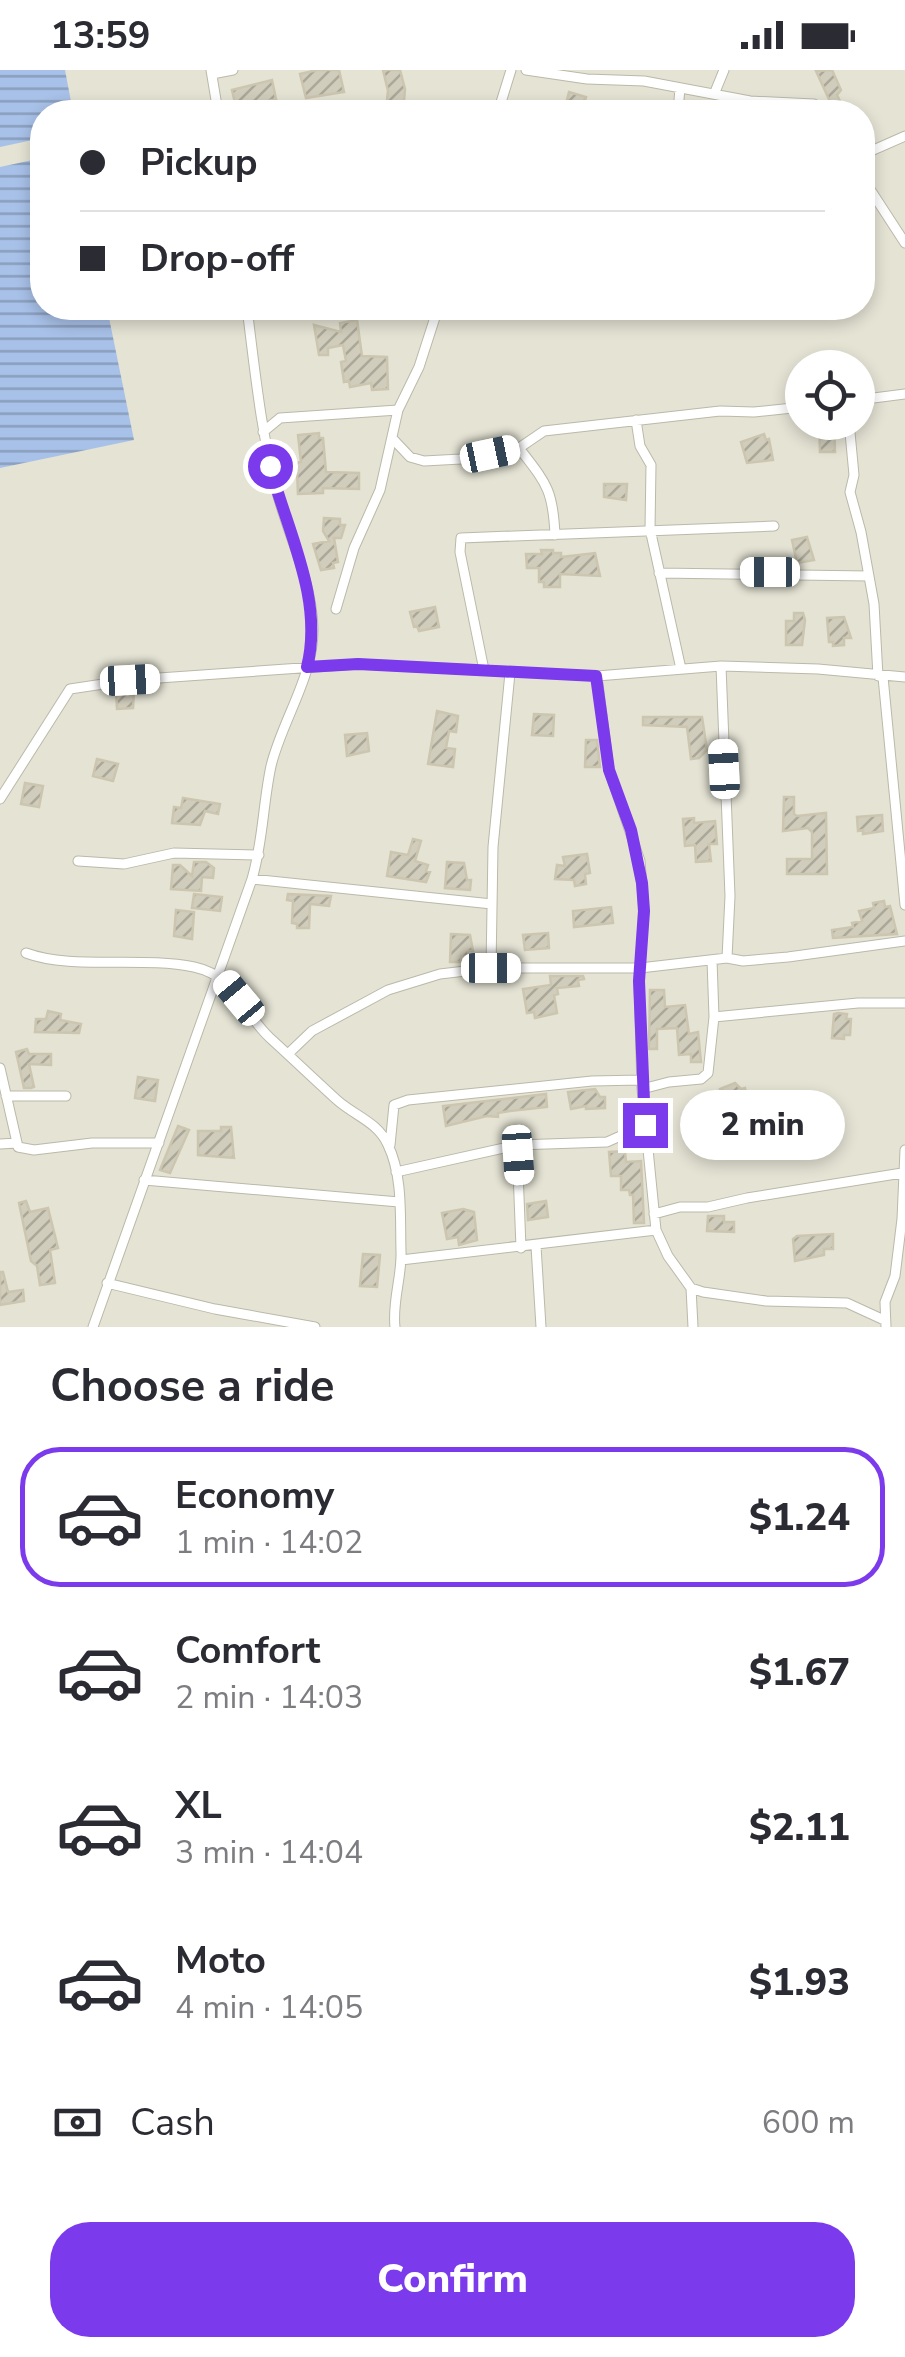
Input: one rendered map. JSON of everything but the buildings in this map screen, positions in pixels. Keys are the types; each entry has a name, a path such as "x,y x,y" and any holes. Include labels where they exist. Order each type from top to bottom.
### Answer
{"street":[{"path":"216,100 212,72 233,70"},
{"path":"502,100 511,70"},
{"path":"526,70 715,92 746,100"},
{"path":"715,92 724,70"},
{"path":"679,100 680,88"},
{"path":"875,149 905,136"},
{"path":"875,199 905,242"},
{"path":"93,1327 252,879 274,757 307,667 314,630 262,432 248,320"},
{"path":"336,610 354,548 380,490 398,410 420,367 434,320"},
{"path":"875,398 905,394"},
{"path":"392,438 410,457 424,461 461,459 519,448 544,431 785,407"},
{"path":"262,432 280,418 296,415 398,410"},
{"path":"636,420 640,446 651,465 650,529 681,669"},
{"path":"851,440 854,475 850,492 869,576 905,904"},
{"path":"519,448 554,500 554,535"},
{"path":"484,670 460,552 461,538 774,526"},
{"path":"659,573 869,576"},
{"path":"0,799 70,689 130,680 358,664 596,676 721,666 905,677"},
{"path":"721,666 730,896 726,958"},
{"path":"491,968 493,847 510,673"},
{"path":"596,676 609,770 640,861 644,911 640,968 641,1084 656,1230 668,1256 691,1288 693,1327"},
{"path":"78,861 124,864 174,853 259,856"},
{"path":"252,879 492,904"},
{"path":"290,1053 312,1032 388,990 440,974 491,968 640,968 726,958 788,957 905,941"},
{"path":"26,954 62,960 138,960 192,966 218,974 269,1037 340,1104 376,1126 390,1148 399,1202 401,1260 395,1327"},
{"path":"390,1148 394,1105 408,1100 592,1082 641,1084 704,1078 711,1058 714,1017 712,960"},
{"path":"714,1017 858,1003 905,1003"},
{"path":"0,1068 17,1143 24,1149 103,1142 159,1143"},
{"path":"6,1096 66,1096"},
{"path":"396,1172 517,1145 608,1142 645,1125"},
{"path":"0,1144 17,1143"},
{"path":"517,1145 521,1248"},
{"path":"691,1288 766,1301 848,1303 885,1324 885,1302 900,1277 905,1150"},
{"path":"654,1214 902,1173"},
{"path":"144,1180 399,1202"},
{"path":"401,1260 656,1230"},
{"path":"536,1246 541,1327"},
{"path":"108,1284 315,1327"}],"shaded area":[{"path":"0,70 905,70 905,1327 0,1327"}],"water":[{"path":"0,70 65,70 71,100 30,100 30,141 0,147"},
{"path":"30,161 30,320 109,320 134,440 0,468 0,167"}],"route":[{"path":"270,466 312,615 314,630 307,667 358,664 596,676 609,770 640,861 644,911 639,981 645,1125"}]}
